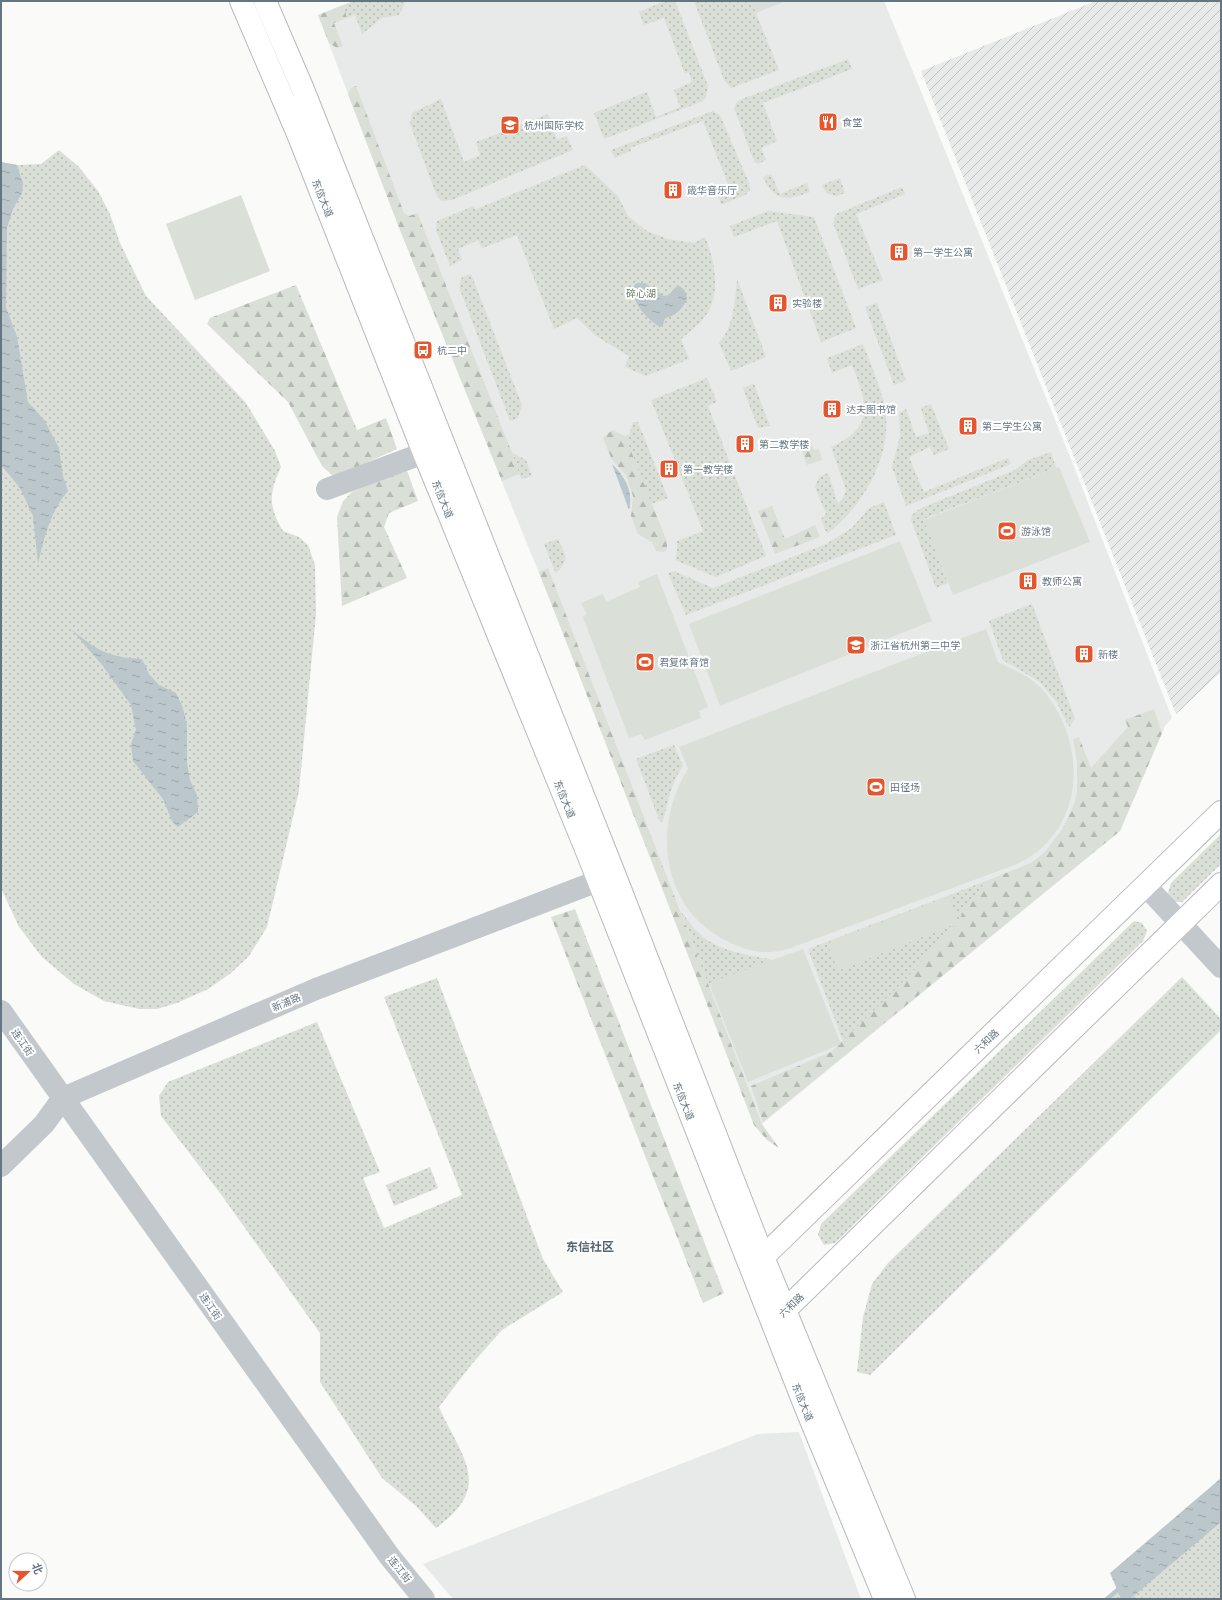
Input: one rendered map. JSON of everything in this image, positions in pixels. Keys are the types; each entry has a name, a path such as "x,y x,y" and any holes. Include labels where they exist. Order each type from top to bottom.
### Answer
{"main road":[{"name":"东信大道","path":"241,1 300,142 598,882 779,1317 904,1599"},
{"name":"东信大道","path":"265,1 302,87 618,883 758,1265"},
{"name":"六和路","path":"758,1265 1221,812"},
{"name":"六和路","path":"779,1317 1221,884"},
{"name":"东信大道","path":"779,1317 806,1408 885,1599"}],"street":[{"path":"328,489 424,453"},
{"name":"新浦路","path":"63,1098 316,989 598,882"},
{"path":"1146,886 1221,967"},
{"name":"连江街","path":"1,1011 390,1557 424,1599"},
{"path":"1,1166 44,1124 63,1098"}],"shaded area":[{"name":"浙江省杭州第二中学","path":"354,1 884,1 1071,459 1172,718 1165,726 1120,831 762,1124 398,225 318,15"},
{"path":"1096,1 1221,1 1221,672 1176,714 921,71"},
{"path":"799,1432 861,1599 453,1599 423,1564 758,1434"}],"green space":[{"path":"354,1 406,1 399,15 382,18 362,34 355,15 347,18 343,5"},
{"path":"665,1 676,3 708,86 706,97 703,101 604,139 594,113 647,92 656,117 680,107 674,90 692,82 689,72 685,74 664,18 644,25 639,12"},
{"path":"694,1 751,1 779,70 731,88 724,80"},
{"path":"751,1 786,1 756,13"},
{"path":"343,5 347,18 334,23 343,46 337,48 329,43 318,15"},
{"path":"848,59 852,69 763,103 777,141 761,148 766,160 758,164 754,161 734,108 737,101"},
{"path":"356,86 404,213 409,216 418,213 512,453 519,474 502,481 398,225 348,94 351,88"},
{"path":"441,99 464,162 480,155 476,142 548,114 557,140 567,136 573,150 452,200 441,201 436,194 410,124 412,113"},
{"path":"713,111 720,115 749,183 750,190 745,195 721,205 716,189 728,184 703,121 630,148 631,151 615,158 611,150"},
{"path":"59,150 79,167 98,191 110,214 120,243 146,296 246,403 275,451 281,467 272,492 273,507 278,522 283,531 299,537 308,545 315,565 316,614 299,791 267,927 249,956 231,973 208,989 177,1003 157,1009 139,1009 104,1001 74,984 42,957 19,927 1,888 1,162 17,165 41,164"},
{"name":"碎心湖","path":"585,165 618,196 628,216 647,231 668,239 694,243 705,237 709,246 714,267 715,289 710,309 704,318 696,327 681,339 689,359 646,376 625,367 629,356 596,336 577,318 554,329 517,235 482,248 478,240 458,249 462,260 450,266 436,230 437,221 474,206 476,209"},
{"path":"771,174 780,194 807,183 810,192 788,198 777,195 772,191 763,177"},
{"path":"840,178 845,193 836,196 826,193 822,185"},
{"path":"902,187 905,194 856,214 883,280 858,289 833,223 836,214"},
{"path":"241,195 270,271 195,300 166,224"},
{"path":"768,211 814,217 856,328 821,342 777,221 734,237 730,226"},
{"path":"471,274 522,405 518,418 510,421 459,287 462,277"},
{"path":"737,279 766,357 731,371 719,343 731,321"},
{"path":"296,285 357,430 386,418 397,449 334,477 322,466 288,402 207,324 210,318"},
{"path":"877,303 906,380 894,385 865,307"},
{"path":"863,344 883,399 886,418 886,437 881,456 865,492 854,508 827,534 821,519 826,514 815,487 819,477 828,473 838,504 843,498 846,490 831,447 855,431 861,422 864,413 864,402 852,365 832,373 827,358"},
{"path":"707,378 717,402 708,406 766,556 716,577 675,560 677,541 703,531 651,400"},
{"path":"754,384 770,426 758,428 743,388"},
{"path":"931,404 949,449 934,455 930,447 909,457 924,492 1008,458 1011,464 906,506 892,467 900,436 899,413 906,409 916,437 929,433 921,408"},
{"path":"633,422 638,422 668,498 651,504 625,436 629,435"},
{"path":"612,430 625,436 667,542 667,549 664,552 656,551 652,542 638,534 631,516 633,496 626,475 612,460 603,438"},
{"path":"810,441 814,450 819,449 822,460 807,465 800,445"},
{"path":"1051,452 1056,468 924,519 948,583 936,588 911,520 912,515 921,508 1015,470 1028,460"},
{"path":"512,453 526,460 532,476 521,479"},
{"name":"游泳馆","path":"1059,467 1090,542 953,595 924,520"},
{"path":"406,468 418,501 389,513 384,527 407,578 342,606 337,517 343,501 352,492"},
{"path":"884,502 896,535 686,615 668,573 674,571 713,588 826,544 852,528 869,508"},
{"path":"772,506 785,539 815,525 820,537 775,554 758,511"},
{"path":"558,539 565,554 565,561 556,574 544,544"},
{"path":"900,541 932,621 720,706 689,624"},
{"path":"548,568 762,1124 779,1148 767,1140 754,1125 539,572"},
{"name":"君复体育馆","path":"657,574 708,707 699,711 701,718 645,740 641,734 629,738 583,617 587,614 581,603 603,594 606,602 640,587 638,582"},
{"path":"1032,604 1075,719 1069,727 1057,703 1040,682 1003,660 989,621"},
{"name":"田径场","path":"986,629 998,662 1026,676 1040,687 1056,709 1067,733 1073,758 1073,783 1068,808 1057,830 1040,849 1017,864 780,951 758,952 744,948 729,942 706,928 689,910 677,889 670,866 667,841 669,817 676,792 688,769 679,747"},
{"path":"1154,709 1162,733 1120,831 763,1122 751,1086 831,1052 905,980 951,930 986,881 1031,863 1044,853 1063,828 1075,802 1077,791 1077,761 1073,739 1079,737 1091,768 1128,727 1125,720"},
{"path":"674,745 683,766 673,785 663,821 660,822 636,759"},
{"path":"1221,834 1221,864 1182,902 1174,902 1168,893 1171,883"},
{"path":"986,881 951,930 905,980 843,1041 808,949"},
{"path":"949,896 958,923 838,971 827,943"},
{"path":"575,909 724,1293 703,1303 551,917"},
{"path":"681,912 708,941 735,952 773,960 708,984"},
{"path":"1134,921 1142,923 1147,931 1143,941 835,1243 824,1245 818,1235 821,1224"},
{"path":"803,949 841,1044 748,1082 709,983"},
{"path":"1182,977 1221,1019 1221,1030 870,1375 857,1372 863,1317 872,1284 888,1263"},
{"path":"437,978 543,1259 563,1292 502,1330 471,1365 439,1407 463,1456 468,1470 469,1484 464,1498 454,1513 436,1528 416,1506 382,1478 320,1382 320,1333 220,1193 161,1116 159,1096 168,1082 317,1022 380,1172 363,1178 384,1228 462,1195 384,997"},
{"path":"430,1167 438,1188 394,1206 386,1185"},
{"path":"1221,1521 1221,1599 1109,1599"}],"water":[{"path":"1,162 17,165 23,184 22,193 13,209 7,228 6,307 17,337 28,402 45,421 59,448 63,476 68,491 52,516 45,535 38,564 33,516 20,488 1,465"},
{"path":"637,283 645,283 664,296 669,295 677,286 685,291 687,299 679,311 665,318 663,325 660,327 645,315 635,300 631,288"},
{"path":"612,464 621,474 627,485 630,497 629,510"},
{"path":"72,630 104,652 120,657 142,659 149,674 159,685 176,693 183,708 187,725 187,763 190,780 197,795 198,812 178,827 172,821 163,799 133,761 131,744 136,730 131,705 102,665"},
{"path":"1221,1478 1221,1522 1130,1599 1121,1599 1110,1573"}],"waterway":[{"path":"1107,1599 1121,1587"}],"place":[{"name":"食堂","path":"828,122"},
{"name":"杭州国际学校","path":"510,125"},
{"name":"箴华音乐厅","path":"673,190"},
{"name":"第一学生公寓","path":"899,252"},
{"name":"实验楼","path":"778,303"},
{"name":"杭二中","path":"423,350"},
{"name":"达夫图书馆","path":"832,409"},
{"name":"第二学生公寓","path":"968,426"},
{"name":"第二教学楼","path":"745,444"},
{"name":"第一教学楼","path":"669,469"},
{"name":"游泳馆","path":"1007,531"},
{"name":"教师公寓","path":"1028,581"},
{"name":"浙江省杭州第二中学","path":"856,645"},
{"name":"新楼","path":"1084,654"},
{"name":"君复体育馆","path":"645,662"},
{"name":"田径场","path":"876,787"}],"district":[{"name":"东信社区","path":"590,1247"}]}
